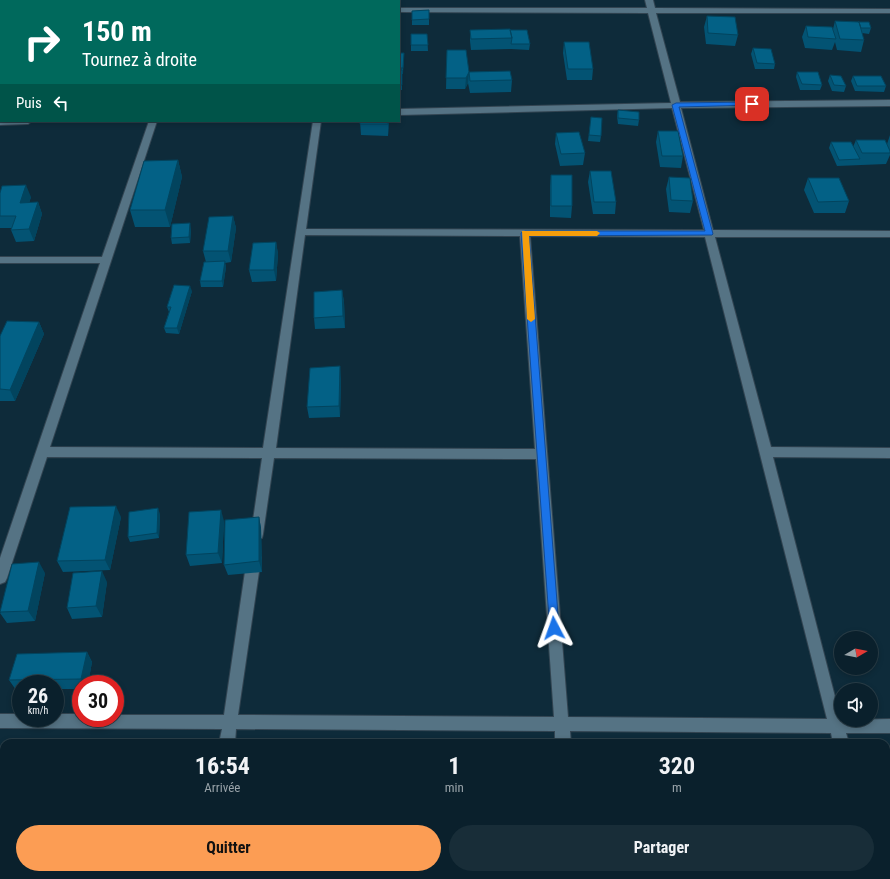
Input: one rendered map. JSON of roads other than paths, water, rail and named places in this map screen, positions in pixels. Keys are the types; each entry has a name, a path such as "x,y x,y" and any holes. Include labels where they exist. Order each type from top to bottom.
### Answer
{"street":[{"path":"400,10 650,5 890,11"},
{"path":"650,5 834,713"},
{"path":"400,112 676,105 890,103"},
{"path":"0,578 153,122"},
{"path":"228,739 317,122"},
{"path":"301,232 890,234"},
{"path":"525,233 563,739"},
{"path":"0,260 106,260"},
{"path":"42,452 541,454"},
{"path":"766,452 890,453"},
{"path":"0,721 834,725"},
{"path":"878,726 890,726"},
{"path":"837,727 840,739"}]}
